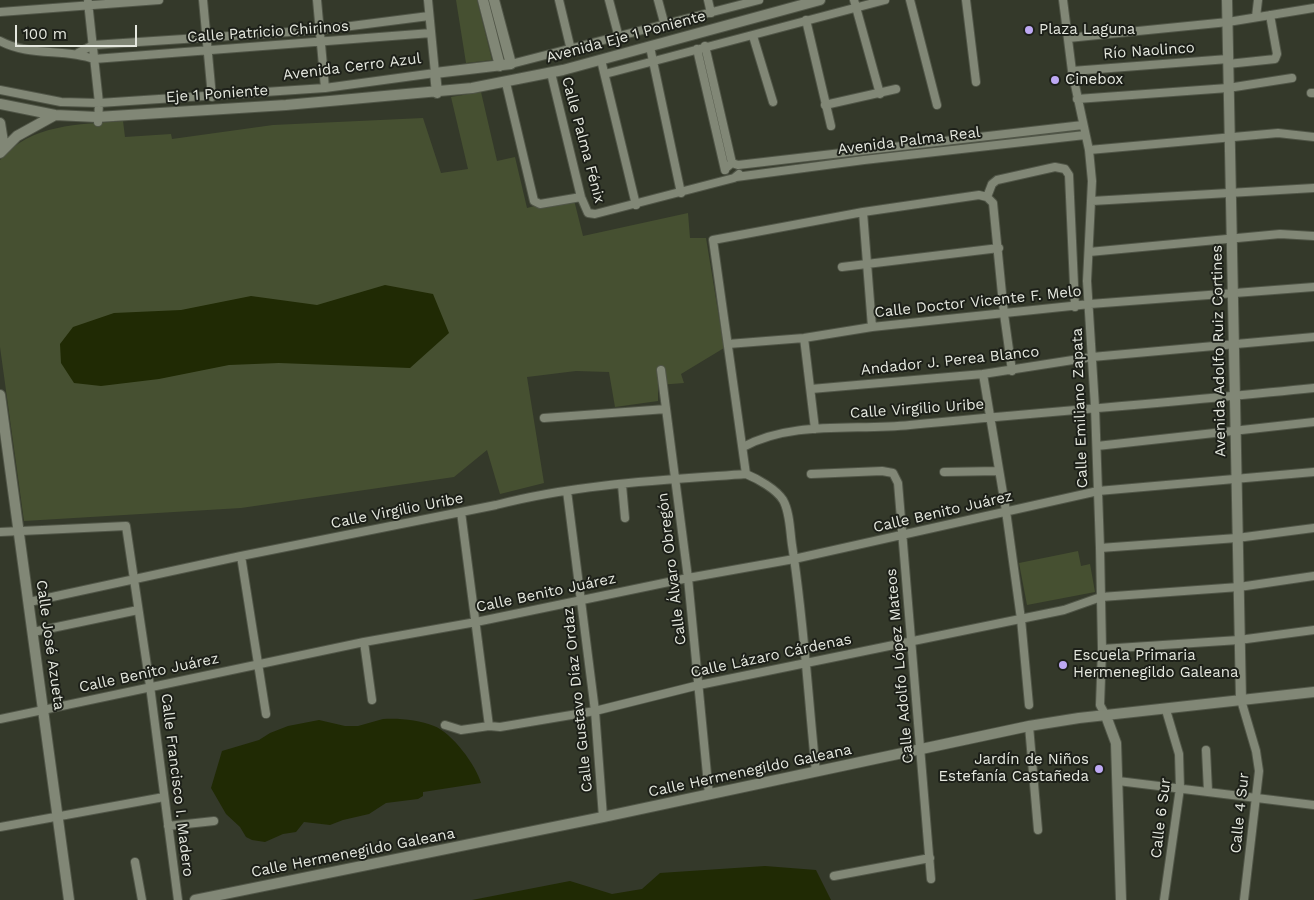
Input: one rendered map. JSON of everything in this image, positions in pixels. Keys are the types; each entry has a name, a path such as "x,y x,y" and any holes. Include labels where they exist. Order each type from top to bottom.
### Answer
{"street":[{"path":"0,12 88,3 159,0"},
{"path":"203,0 212,96"},
{"path":"316,0 325,88"},
{"path":"428,0 437,93"},
{"path":"483,0 500,66"},
{"path":"494,0 511,64"},
{"path":"559,0 572,50"},
{"path":"609,0 619,38"},
{"path":"658,0 665,26"},
{"path":"708,0 712,13"},
{"name":"Avenida Eje 1 Poniente","path":"500,66 572,50 759,0"},
{"name":"Avenida Eje 1 Poniente","path":"437,93 506,83 551,73 820,0"},
{"name":"Avenida Eje 1 Poniente","path":"605,74 705,46 752,36 855,4 885,0"},
{"path":"910,0 936,105"},
{"path":"966,0 976,82"},
{"name":"Calle Emiliano Zapata","path":"1063,0 1072,71 1089,150 1092,201 1087,282 1096,407 1102,649 1100,705 1106,716"},
{"name":"Avenida Adolfo Ruiz Cortines","path":"1227,0 1239,586 1238,640 1241,700"},
{"path":"1256,18 1258,0"},
{"path":"88,3 99,103 97,120"},
{"path":"855,4 880,94"},
{"path":"1068,38 1228,22 1314,8"},
{"name":"Río Naolinco","path":"1072,71 1275,59 1277,54 1270,15"},
{"name":"Calle Patricio Chirinos","path":"78,53 93,45 320,30 429,16"},
{"path":"806,20 831,126"},
{"name":"Calle Patricio Chirinos","path":"0,41 24,50 78,53 94,59 431,33"},
{"path":"266,34 268,46"},
{"path":"752,36 773,102"},
{"path":"670,41 675,55"},
{"path":"696,49 732,165 740,172 733,177 726,174 732,165 705,46"},
{"path":"650,47 681,193"},
{"path":"601,60 636,204"},
{"name":"Avenida Cerro Azul","path":"0,90 60,102 99,103 325,88 500,66"},
{"name":"Calle Palma Fénix","path":"551,73 581,196 588,213"},
{"path":"1077,99 1228,88 1292,78"},
{"path":"506,83 534,201 540,204 581,196"},
{"path":"825,105 896,89"},
{"name":"Eje 1 Poniente","path":"0,104 55,116 97,120 437,93"},
{"path":"2,150 17,136 55,116"},
{"path":"0,123 2,150"},
{"path":"732,165 864,156 976,138 1083,125"},
{"path":"1089,150 1278,133 1314,137"},
{"name":"Avenida Palma Real","path":"588,213 595,214 681,193 733,177 864,156 977,147 1085,135"},
{"path":"976,138 977,147"},
{"path":"987,197 992,184 997,180 1055,167 1065,169 1069,175 1075,306"},
{"path":"1092,201 1314,188"},
{"path":"816,772 794,559 783,501 756,478 746,474 713,240 863,212 980,195 987,197 993,203 999,248 1004,314 1012,371"},
{"path":"863,212 872,327"},
{"path":"1089,252 1280,234 1314,236"},
{"path":"842,267 999,248"},
{"name":"Calle Doctor Vicente F. Melo","path":"728,344 804,338 872,327 1090,304 1314,287"},
{"name":"Andador J. Perea Blanco","path":"811,389 1012,371 1092,357 1314,337"},
{"path":"804,338 815,429"},
{"name":"Calle Álvaro Obregón","path":"661,370 688,578 709,795"},
{"path":"984,374 1021,619 1029,705"},
{"name":"Calle Virgilio Uribe","path":"743,447 760,437 815,429 908,426 1314,388"},
{"name":"Calle José Azueta","path":"0,395 20,531 68,900"},
{"path":"544,418 666,409"},
{"path":"1096,446 1314,422"},
{"name":"Calle Adolfo López Mateos","path":"811,474 882,471 893,473 898,483 931,879"},
{"path":"944,472 998,471"},
{"name":"Calle Benito Juárez","path":"0,718 364,642 476,622 688,578 794,559 1098,491 1237,481 1314,472"},
{"name":"Calle Virgilio Uribe","path":"29,602 536,495 675,479 746,474"},
{"path":"622,485 625,518"},
{"name":"Calle Gustavo Díaz Ordaz","path":"567,492 595,711 603,817"},
{"path":"461,512 489,726"},
{"name":"Calle Francisco I. Madero","path":"20,531 126,526 150,686 178,900"},
{"path":"1100,548 1237,538 1314,528"},
{"path":"0,532 20,531"},
{"path":"241,556 266,714"},
{"name":"Calle Lázaro Cárdenas","path":"445,725 461,730 489,726 500,727 595,711 699,685 1064,610 1101,597 1239,586 1314,576"},
{"path":"33,632 138,610"},
{"path":"1102,649 1238,640 1314,630"},
{"path":"364,642 372,700"},
{"name":"Calle Hermenegildo Galeana","path":"195,900 709,795 1029,726 1314,692"},
{"name":"Calle 4 Sur","path":"1241,700 1260,771 1244,900"},
{"name":"Calle 6 Sur","path":"1164,900 1180,788 1179,754 1166,710"},
{"path":"1106,716 1116,743 1120,900"},
{"path":"1029,726 1038,830"},
{"path":"1206,750 1208,792"},
{"path":"1118,781 1314,805"},
{"path":"0,827 164,797"},
{"path":"168,826 214,821"},
{"path":"834,876 930,858"},
{"path":"135,862 142,900"}],"shaded area":[{"path":"456,0 477,0 492,60 466,63"},
{"path":"481,92 497,161 515,157 527,208 573,196 583,236 688,213 690,238 706,238 724,348 681,374 684,383 658,385 658,401 615,407 609,372 576,371 527,377 544,483 500,494 487,450 454,477 241,508 24,521 0,347 0,160 26,139 41,132 73,125 123,121 125,137 171,134 172,139 273,125 423,118 441,173 468,169 451,97"},
{"path":"385,285 433,294 449,333 410,368 279,363 229,365 159,379 101,386 74,383 61,363 60,344 73,327 114,313 181,310 251,296 317,305"},
{"path":"1078,551 1081,566 1090,564 1095,592 1027,605 1019,563"},
{"path":"383,719 416,721 441,730 455,742 469,759 481,783 423,792 423,796 418,799 386,803 369,814 330,825 304,822 296,832 283,834 265,842 246,837 240,827 226,814 211,788 222,751 259,740 270,733 288,726 319,720 345,726 358,726"},
{"path":"765,866 816,870 831,900 472,900 570,881 612,894 642,889 660,873"}],"place":[{"name":"Plaza Laguna","path":"1029,30"},
{"name":"Cinebox","path":"1055,80"},
{"name":"Escuela Primaria Hermenegildo Galeana","path":"1063,665"},
{"name":"Jardín de Niños Estefanía Castañeda","path":"1099,769"}]}
